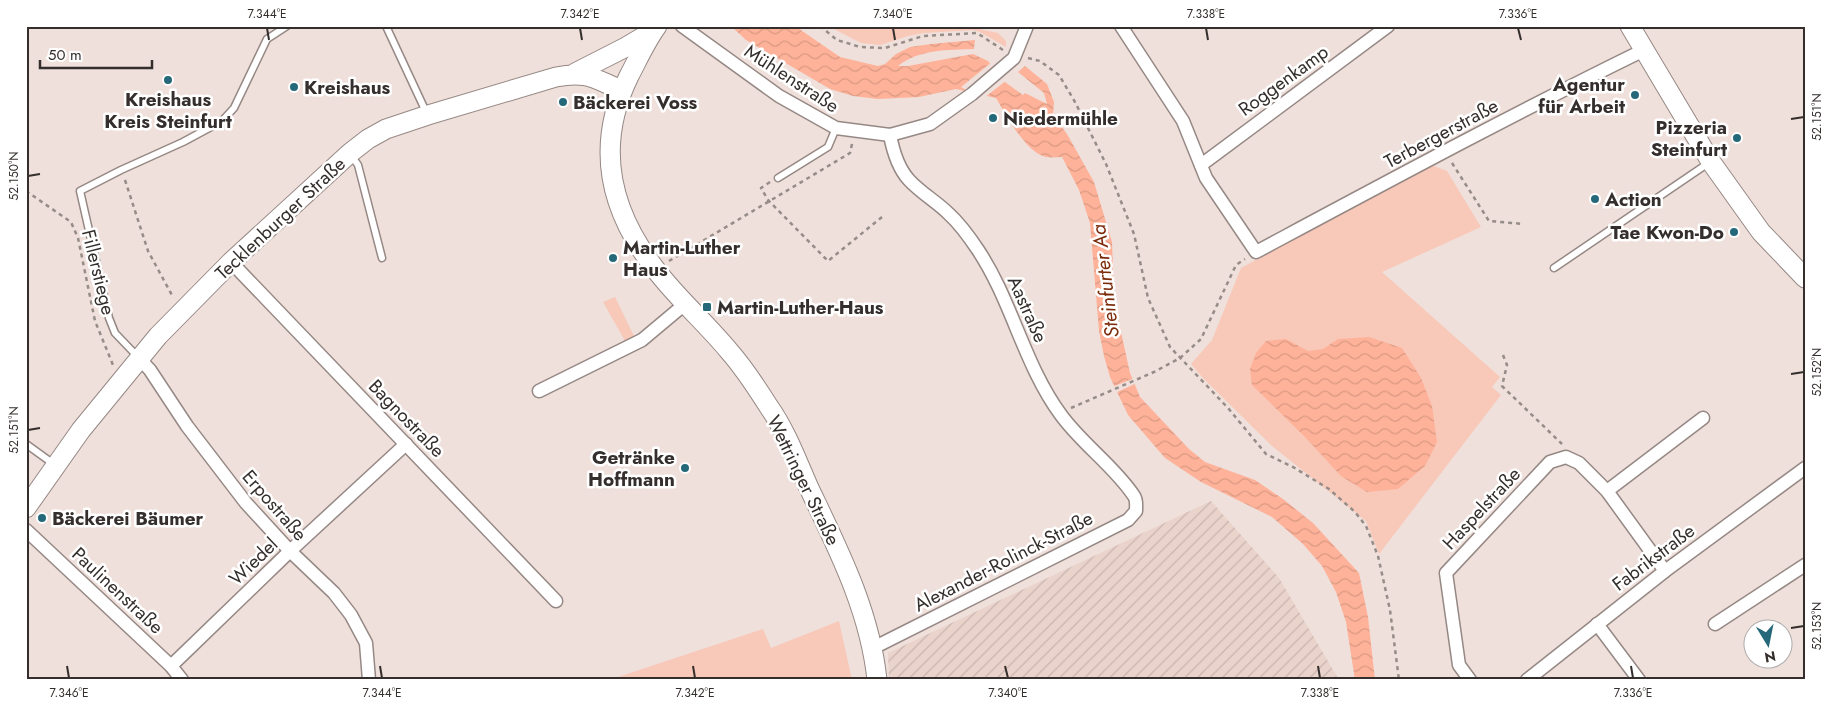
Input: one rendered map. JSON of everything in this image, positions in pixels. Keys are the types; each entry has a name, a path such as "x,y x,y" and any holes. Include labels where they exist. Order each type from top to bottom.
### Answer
{"main road":[{"path":"1630,26 1711,162 1761,232 1805,278"},
{"path":"575,74 626,47 656,28"},
{"name":"Wettringer Straße","path":"656,28 622,90 613,116 609,146 611,174 618,201 629,226 655,270 730,352 777,418 840,554 858,599 872,648 877,680"},
{"name":"Tecklenburger Straße","path":"26,508 81,430 123,377 181,311 231,262 350,153 368,139 386,129 556,76 575,74 594,77 622,90"}],"street":[{"name":"Mühlenstraße","path":"682,26 779,96 836,128 890,136 930,124 972,94 1015,56 1027,26"},
{"path":"1121,26 1183,121 1206,178 1256,252"},
{"name":"Roggenkamp","path":"1201,165 1388,26"},
{"name":"Terbergerstraße","path":"1256,252 1445,151 1644,50"},
{"name":"Aastraße","path":"890,136 894,153 908,179 950,215 978,249 1000,289 1020,339 1043,385 1060,413 1075,433 1136,498"},
{"name":"Bagnostraße","path":"231,262 556,601"},
{"path":"539,391 642,340 685,304"},
{"name":"Erpostraße","path":"139,358 150,370 187,426 246,503 290,551 334,593 351,615 366,643 369,680"},
{"path":"1607,491 1703,418"},
{"name":"Wiedel","path":"171,666 290,551 406,444"},
{"path":"1566,457 1579,463 1607,491 1665,571"},
{"name":"Haspelstraße","path":"1470,680 1459,665 1446,573 1550,462 1566,457"},
{"name":"Fabrikstraße","path":"1527,680 1665,571 1805,468"},
{"name":"Alexander-Rolinck-Straße","path":"872,648 1128,520 1136,511 1136,498"},
{"name":"Paulinenstraße","path":"26,530 171,666 182,680"},
{"path":"1715,624 1805,565"},
{"path":"1597,624 1639,680"}],"lane":[{"path":"121,170 183,142 222,121 234,108 268,39 287,26"},
{"path":"386,26 428,115"},
{"path":"778,178 828,147 836,128"},
{"path":"350,153 358,165 382,258"},
{"path":"1554,268 1711,162"},
{"name":"Fillerstiege","path":"121,170 80,191 109,318 115,333 139,358"},
{"path":"26,444 56,466"}],"path":[{"path":"820,26 837,40 868,48 885,48 923,36 977,33 1015,56 1040,61 1059,75 1075,102 1106,164 1125,208 1134,234 1148,298 1170,346 1228,408 1266,454 1329,489 1355,512 1366,526 1378,556 1390,610 1399,680"},
{"path":"655,270 768,200 850,153 856,131"},
{"path":"1445,151 1489,221 1524,224"},
{"path":"121,170 148,251 181,311"},
{"path":"778,178 761,188 768,200 828,261 882,217"},
{"name":"Fillerstiege","path":"26,191 71,222 78,238 95,321 114,367 123,377"},
{"path":"1060,413 1154,372 1180,358 1200,339 1236,264 1256,252"},
{"path":"1503,355 1507,365 1502,386 1561,443 1566,457"}],"shaded area":[{"path":"828,26 887,26 899,28 964,26 998,33 1006,41 1006,47 973,30 924,33 880,45 861,43"},
{"path":"1431,165 1447,171 1481,227 1382,272 1500,377 1492,387 1501,395 1379,554 1366,521 1272,446 1191,364 1212,340 1241,268"},
{"path":"615,297 634,336 625,341 603,302"},
{"path":"1211,501 1279,578 1339,680 889,680 888,653"},
{"path":"839,621 852,680 609,680 763,629 771,648"}],"water":[{"name":"Steinfurter Aa","path":"731,26 795,26 840,57 878,66 885,64 896,54 910,47 975,40 974,49 925,53 906,60 898,66 908,66 973,54 988,61 1005,82 1023,95 1025,93 1047,104 1044,93 1018,72 1025,66 1047,84 1054,102 1053,115 1067,134 1094,182 1112,242 1114,299 1130,373 1140,397 1189,449 1205,462 1255,480 1313,523 1359,573 1368,617 1375,680 1355,680 1346,622 1336,592 1322,566 1303,544 1272,517 1201,482 1165,458 1128,415 1110,377 1099,331 1090,223 1079,190 1062,157 1046,157 1031,148 1017,132 996,98 956,89 919,97 878,99 853,96 830,89 746,40"},
{"path":"1369,337 1402,348 1421,378 1432,406 1437,442 1425,466 1398,489 1367,492 1341,476 1304,436 1252,385 1250,369 1256,353 1266,341 1286,339 1308,351 1323,349 1338,339"}],"pier":[{"path":"992,62 1007,80 984,98 976,96 961,87"},
{"path":"1135,378 1137,383 1115,393 1112,387"}],"place":[{"name":"Kreishaus Kreis Steinfurt","path":"168,80"},
{"name":"Kreishaus","path":"294,87"},
{"name":"Agentur für Arbeit","path":"1635,95"},
{"name":"Bäckerei Voss","path":"563,102"},
{"name":"Niedermühle","path":"993,118"},
{"name":"Pizzeria Steinfurt","path":"1737,138"},
{"name":"Action","path":"1595,199"},
{"name":"Tae Kwon-Do","path":"1734,232"},
{"name":"Martin-Luther Haus","path":"613,258"},
{"name":"Martin-Luther-Haus","path":"707,307"},
{"name":"Getränke Hoffmann","path":"685,468"},
{"name":"Bäckerei Bäumer","path":"42,518"}]}
